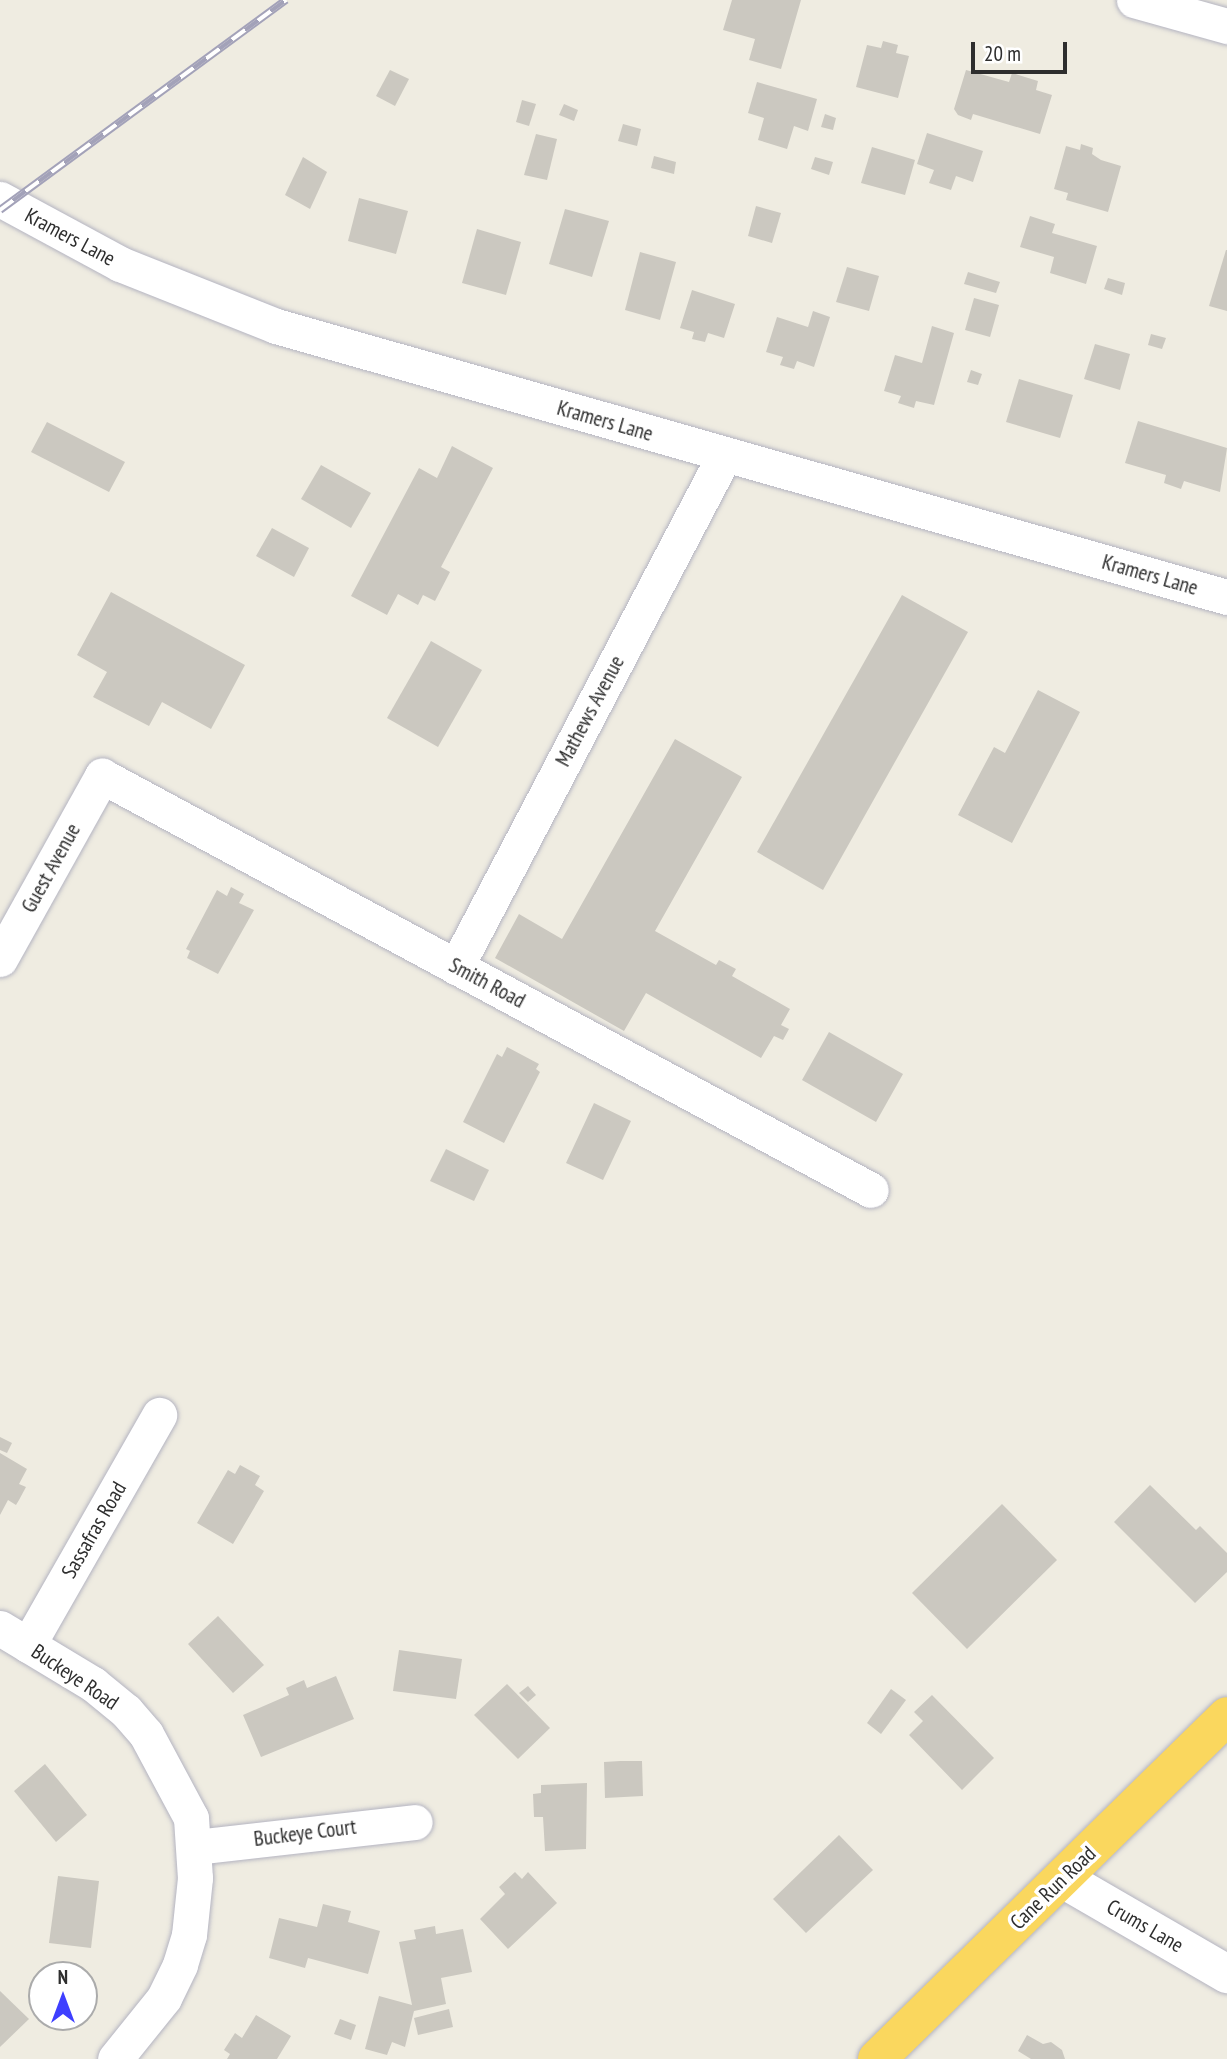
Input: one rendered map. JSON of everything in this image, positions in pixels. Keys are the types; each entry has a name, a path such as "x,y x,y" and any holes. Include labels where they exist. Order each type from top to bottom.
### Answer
{"highway":[{"name":"Cane Run Road","path":"877,2059 1227,1716"}],"main road":[{"name":"Crums Lane","path":"1063,1879 1227,1973"}],"street":[{"path":"1134,0 1227,26"},
{"name":"Kramers Lane","path":"0,199 120,264 276,326 724,456 1227,597"},
{"name":"Mathews Avenue","path":"456,967 724,456"},
{"name":"Smith Road","path":"102,776 871,1191"},
{"name":"Guest Avenue","path":"0,959 102,776"},
{"name":"Sassafras Road","path":"14,1637 159,1415"},
{"name":"Buckeye Road","path":"14,1637 93,1684 146,1734 183,1798 196,1847 189,1935 180,1965 164,1998 115,2059"},
{"name":"Buckeye Court","path":"196,1847 415,1822"}],"building":[{"path":"732,0 801,0 781,69 749,60 755,39 723,30"},
{"path":"883,41 898,45 896,53 909,56 898,98 856,87 867,45 881,48"},
{"path":"390,70 409,79 395,106 376,96"},
{"path":"966,70 1009,82 1012,73 1038,81 1036,90 1052,95 1040,134 973,114 971,120 958,115 954,109"},
{"path":"757,82 817,99 808,131 794,126 787,149 758,140 764,118 748,113"},
{"path":"522,100 536,104 529,126 516,122"},
{"path":"564,104 578,110 574,121 559,115"},
{"path":"825,114 836,118 833,130 821,127"},
{"path":"623,124 641,129 637,146 618,141"},
{"path":"927,133 983,151 973,182 956,176 951,190 929,183 934,170 917,164"},
{"path":"536,134 557,139 547,180 524,175"},
{"path":"1081,144 1093,148 1092,154 1101,160 1121,166 1108,212 1066,200 1068,193 1054,189 1066,146 1080,150"},
{"path":"872,147 915,160 905,195 861,183"},
{"path":"654,156 676,162 674,174 651,168"},
{"path":"303,157 327,172 310,209 285,195"},
{"path":"815,157 833,162 829,175 811,169"},
{"path":"359,198 408,211 396,254 348,241"},
{"path":"756,206 781,213 772,243 748,236"},
{"path":"565,209 609,221 592,277 549,264"},
{"path":"1030,216 1055,224 1052,233 1097,246 1086,284 1050,273 1054,257 1020,247"},
{"path":"477,229 521,242 506,295 462,283"},
{"path":"1227,250 1227,311 1209,306"},
{"path":"640,252 676,262 660,320 625,310"},
{"path":"847,267 879,276 869,311 836,302"},
{"path":"968,272 1000,282 996,293 964,284"},
{"path":"1108,278 1125,283 1122,295 1104,289"},
{"path":"692,290 735,304 724,338 708,333 705,342 692,339 694,332 680,328"},
{"path":"974,298 999,305 990,337 965,330"},
{"path":"813,311 830,317 814,367 797,361 794,369 780,365 783,357 766,352 777,317 808,327"},
{"path":"932,326 954,333 934,405 916,401 914,408 898,403 901,396 884,391 895,355 922,363"},
{"path":"1151,334 1166,338 1162,349 1148,345"},
{"path":"1095,344 1130,354 1120,390 1084,379"},
{"path":"971,370 982,374 978,385 967,382"},
{"path":"1019,379 1073,395 1060,438 1006,422"},
{"path":"1138,421 1227,448 1220,492 1184,481 1181,489 1164,483 1166,475 1125,463"},
{"path":"47,422 125,462 109,492 31,452"},
{"path":"452,446 493,468 441,567 450,572 435,601 423,595 418,605 398,594 387,615 351,596 419,468 437,478"},
{"path":"321,465 371,493 351,528 301,499"},
{"path":"272,528 309,548 294,577 256,556"},
{"path":"111,592 245,665 211,729 162,702 149,726 93,697 107,672 77,655"},
{"path":"902,595 968,632 823,890 757,852"},
{"path":"431,641 482,670 438,747 387,718"},
{"path":"1038,690 1080,712 1012,843 958,815 994,747 1005,753"},
{"path":"675,739 742,777 655,931 716,965 719,960 736,969 732,976 790,1009 781,1025 789,1029 783,1040 774,1036 761,1058 646,993 624,1031 495,958 519,914 562,939"},
{"path":"231,887 244,894 239,903 254,910 218,974 187,958 190,951 186,949 217,890 227,896"},
{"path":"829,1032 903,1074 876,1122 802,1080"},
{"path":"507,1047 539,1064 536,1069 540,1072 504,1143 463,1122 497,1054 502,1057"},
{"path":"594,1103 631,1121 603,1180 566,1163"},
{"path":"446,1149 489,1170 474,1201 430,1181"},
{"path":"0,1437 12,1443 7,1453 0,1450"},
{"path":"0,1453 27,1469 19,1484 26,1487 19,1500 16,1505 8,1500 0,1515"},
{"path":"240,1465 260,1476 255,1485 264,1491 233,1544 197,1523 228,1470 235,1474"},
{"path":"1150,1485 1196,1530 1200,1526 1227,1553 1227,1572 1195,1603 1114,1522"},
{"path":"1002,1504 1057,1560 967,1649 912,1593"},
{"path":"218,1616 264,1665 233,1693 188,1644"},
{"path":"399,1650 462,1659 456,1699 393,1691"},
{"path":"336,1676 354,1719 261,1757 243,1715 289,1695 286,1688 304,1680 307,1688"},
{"path":"507,1684 550,1728 518,1759 474,1715"},
{"path":"528,1686 536,1695 528,1702 519,1693"},
{"path":"891,1689 906,1700 881,1734 867,1723"},
{"path":"932,1695 994,1758 962,1790 909,1735 923,1721 914,1712"},
{"path":"642,1761 643,1796 605,1798 604,1762"},
{"path":"45,1764 87,1815 56,1842 14,1791"},
{"path":"587,1783 586,1849 545,1851 543,1817 534,1817 533,1794 541,1793 541,1785"},
{"path":"839,1835 873,1870 806,1933 773,1899"},
{"path":"515,1872 522,1879 528,1872 557,1903 508,1949 480,1919 505,1894 499,1887"},
{"path":"58,1876 99,1881 91,1948 49,1943"},
{"path":"323,1904 351,1911 348,1922 380,1931 368,1974 308,1958 305,1968 269,1958 279,1918 317,1927"},
{"path":"435,1926 436,1934 463,1929 472,1972 441,1978 446,2004 414,2011 405,2047 392,2042 387,2055 365,2049 379,1996 412,2005 399,1942 416,1939 414,1930"},
{"path":"0,1991 28,2020 0,2047"},
{"path":"449,2009 453,2027 418,2035 414,2018"},
{"path":"256,2015 291,2036 277,2059 227,2059 230,2054 224,2050 235,2033 242,2038"},
{"path":"340,2019 356,2025 351,2040 334,2034"},
{"path":"1027,2035 1043,2044 1051,2042 1062,2050 1065,2059 1031,2059 1018,2051"}],"railway":[{"path":"0,210 286,0"}]}
